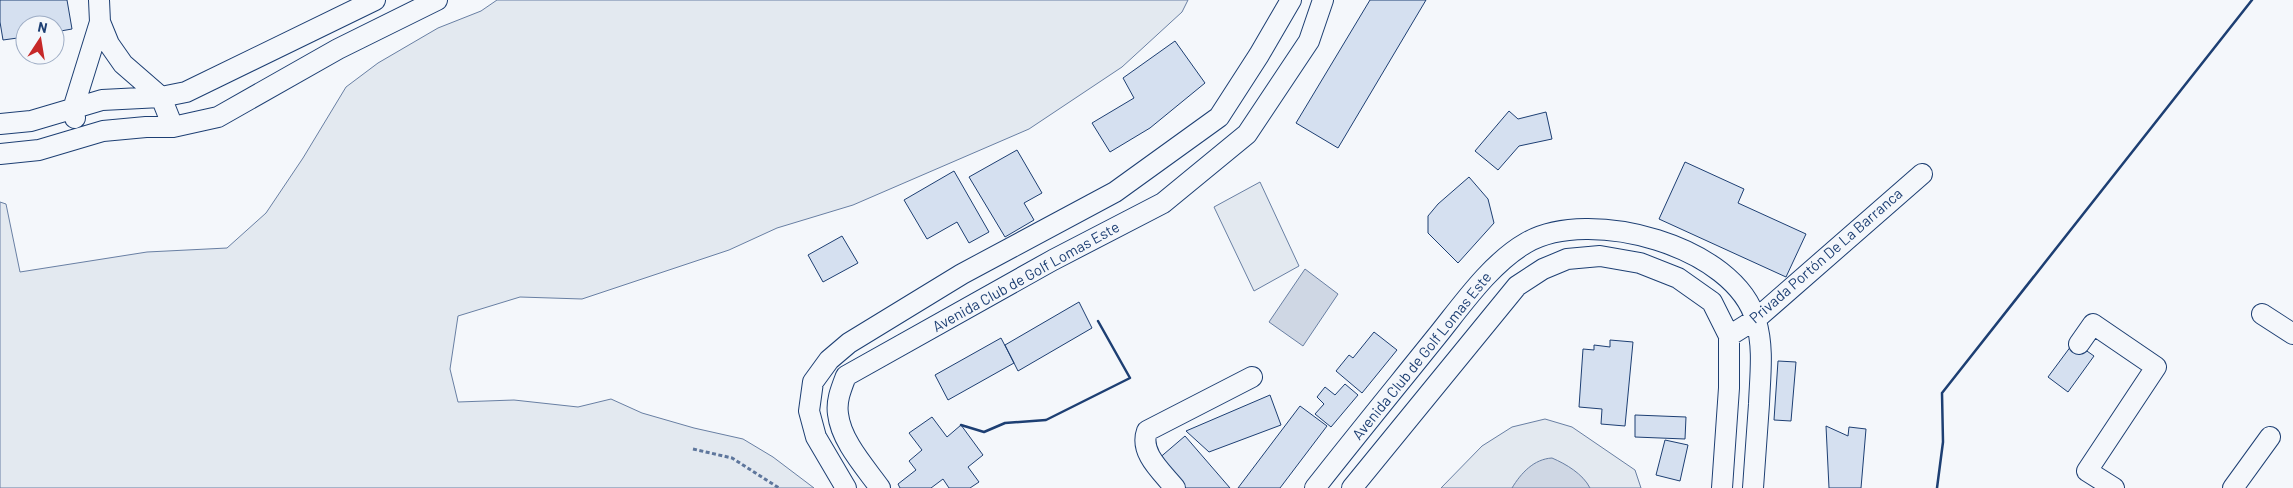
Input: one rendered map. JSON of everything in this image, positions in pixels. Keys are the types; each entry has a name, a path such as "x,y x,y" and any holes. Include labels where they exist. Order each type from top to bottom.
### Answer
{"street":[{"path":"99,0 100,22 109,44 123,64 161,97 173,127"},
{"path":"0,124 32,121 102,100 161,97 186,92 375,0"},
{"path":"0,154 39,150 103,131 146,127 173,127 218,117 338,49 437,0"},
{"name":"Avenida Club de Golf Lomas Este","path":"846,488 816,437 809,411 814,382 829,360 849,343 962,274 1114,192 1219,117 1259,55 1291,0"},
{"name":"Avenida Club de Golf Lomas Este","path":"880,488 847,440 838,415 839,395 846,376 1053,260 1163,203 1247,134 1309,41 1323,0"},
{"path":"80,137 73,109 100,22"},
{"name":"Privada Portón De La Barranca","path":"1729,336 1756,319 1922,174"},
{"name":"Avenida Club de Golf Lomas Este","path":"1314,488 1488,273 1526,242 1563,230 1606,229 1649,237 1695,254 1736,284 1756,319 1762,353 1754,488"},
{"name":"Avenida Club de Golf Lomas Este","path":"1352,488 1517,286 1567,259 1600,256 1640,263 1678,278 1712,302 1729,336 1729,388 1722,488"},
{"path":"2262,314 2293,334"},
{"path":"2079,344 2093,324 2156,367 2087,471 2114,488"},
{"path":"1175,488 1148,455 1144,445 1147,431 1252,377"},
{"path":"2233,488 2270,437"}],"path":[{"path":"693,449 732,458 779,488"}],"shaded area":[{"path":"497,0 1188,0 1182,12 1122,67 1029,129 853,205 777,228 729,250 582,299 520,297 458,316 450,369 458,402 514,400 578,407 611,399 642,413 694,428 743,439 773,457 814,488 0,488 0,202 6,204 20,272 147,252 227,248 266,213 303,158 346,87 378,63 438,28 481,11"},
{"path":"1260,182 1299,266 1254,291 1214,207"},
{"path":"1305,269 1338,294 1303,346 1269,322"},
{"path":"1545,419 1572,427 1635,470 1641,488 1441,488 1482,446 1512,427"},
{"path":"1552,458 1574,470 1590,488 1512,488 1520,477 1534,464"}],"building":[{"path":"0,0 67,0 72,29 65,30 65,15 15,15 15,38 3,40 0,22"},
{"path":"1370,0 1426,0 1338,148 1296,123"},
{"path":"1175,41 1205,83 1150,128 1110,152 1092,123 1134,98 1123,78"},
{"path":"1509,111 1518,119 1546,112 1552,139 1519,146 1498,170 1475,151"},
{"path":"1017,150 1042,193 1024,203 1034,220 1005,237 969,177"},
{"path":"1685,162 1744,189 1738,203 1806,234 1786,277 1659,219"},
{"path":"954,171 989,232 969,243 957,222 927,239 904,200"},
{"path":"1469,177 1488,199 1494,223 1458,263 1428,233 1428,216 1438,204"},
{"path":"842,236 858,263 823,282 808,255"},
{"path":"1079,302 1092,328 1018,371 1005,345"},
{"path":"1374,332 1397,350 1362,393 1336,371 1349,355 1353,358"},
{"path":"1001,338 1014,363 948,400 935,375"},
{"path":"1610,340 1633,342 1625,426 1601,424 1602,409 1579,407 1583,349 1594,350 1594,345 1610,347"},
{"path":"2074,342 2094,356 2068,392 2048,377"},
{"path":"1778,361 1796,362 1791,421 1774,420"},
{"path":"1345,384 1358,395 1331,427 1315,414 1324,404 1317,397 1325,387 1335,395"},
{"path":"1270,395 1281,425 1209,452 1186,431"},
{"path":"1300,406 1327,426 1280,488 1238,488"},
{"path":"1635,415 1686,417 1685,439 1635,437"},
{"path":"932,417 947,437 961,425 983,455 968,467 979,482 970,488 949,488 943,479 931,488 900,488 898,484 916,470 909,461 922,450 909,433"},
{"path":"1826,426 1848,436 1849,427 1866,429 1861,488 1829,488"},
{"path":"1185,436 1230,488 1180,488 1157,460"},
{"path":"1665,440 1688,445 1680,481 1656,475"}],"wall":[{"path":"1937,488 1943,442 1942,393 2252,0"},
{"path":"961,425 984,432 1005,423 1046,420 1130,378 1098,321"}]}
